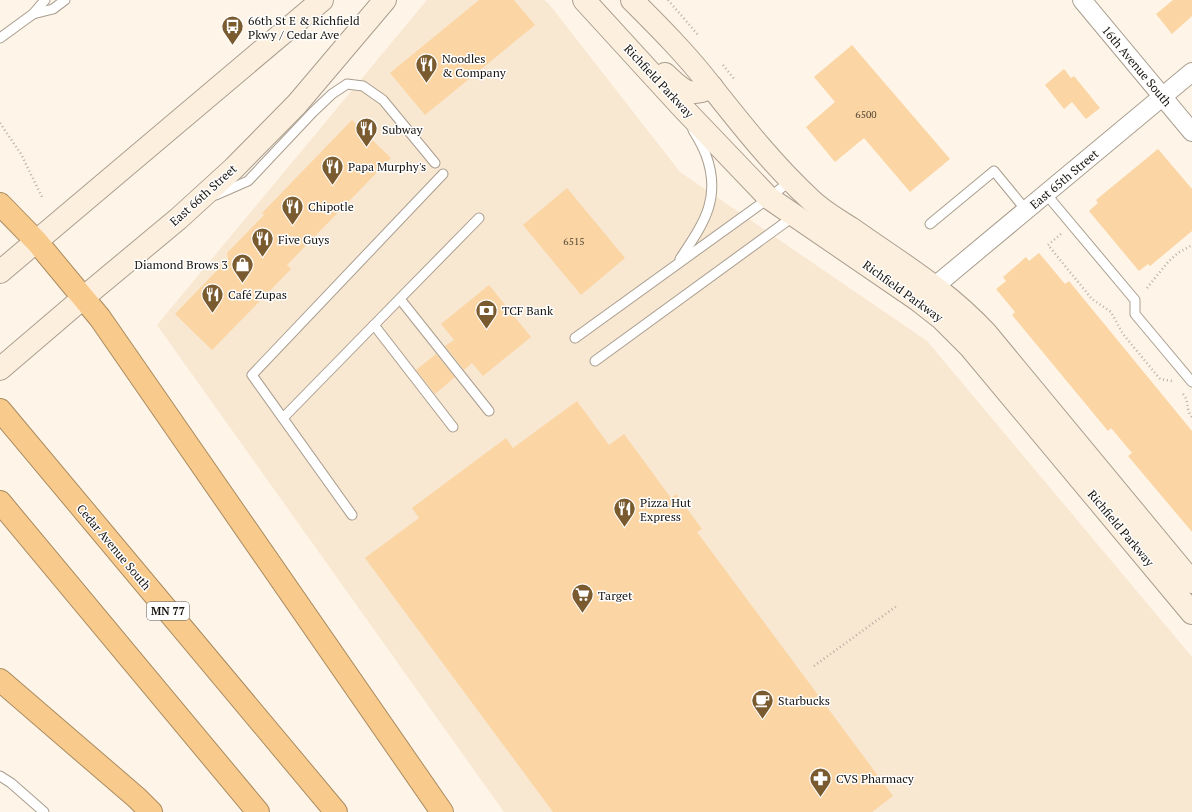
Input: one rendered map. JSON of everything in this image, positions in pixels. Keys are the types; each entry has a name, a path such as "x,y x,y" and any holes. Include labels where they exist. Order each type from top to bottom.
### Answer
{"highway":[{"path":"0,204 37,242 100,318 442,812"},
{"name":"Cedar Avenue South","path":"0,410 336,812"},
{"path":"0,502 258,812"},
{"path":"0,680 137,798 150,812"}],"street":[{"name":"East 66th Street","path":"0,369 178,219 234,168 297,104 385,0"},
{"name":"Richfield Parkway","path":"584,0 681,106 769,198 803,208 935,286 970,316 986,333 1192,582"},
{"name":"Richfield Parkway","path":"632,0 659,26 790,181 803,208 955,330 1192,613"},
{"name":"16th Avenue South","path":"1082,0 1192,132"},
{"path":"0,272 37,242 314,2"},
{"path":"609,27 638,48 678,86 689,93 699,93 712,87"},
{"name":"East 65th Street","path":"935,286 1192,72"}],"lane":[{"path":"0,38 33,14 45,0"},
{"path":"33,14 53,9 64,0"},
{"path":"194,204 248,181 313,112 332,94 348,84 363,86 383,100 435,163"},
{"path":"677,264 698,233 709,210 712,195 712,180 705,154 681,106"},
{"path":"930,224 994,171 1026,210"},
{"path":"352,515 252,375 443,174"},
{"path":"575,338 769,198 790,181"},
{"path":"1046,194 1135,300 1135,314 1192,382"},
{"path":"595,361 803,208"},
{"path":"283,418 479,218"},
{"path":"400,299 489,411"},
{"path":"374,325 454,428"},
{"path":"0,776 11,783 44,812"}],"path":[{"path":"0,123 22,154 42,196"},
{"path":"1056,229 1061,234 1048,245 1092,299 1111,312 1124,334 1160,379 1172,381"},
{"path":"1147,288 1168,262 1178,253 1192,245"},
{"path":"1182,393 1187,399 1188,412 1192,417"},
{"path":"814,666 898,605"}],"shaded area":[{"path":"427,0 544,0 549,4 680,172 927,341 1192,657 1192,812 504,812 157,325"}],"building":[{"path":"479,0 514,0 535,25 425,115 390,73"},
{"path":"1173,0 1192,0 1192,16 1172,34 1156,14"},
{"path":"852,45 950,159 910,192 864,138 835,162 806,127 835,102 814,77"},
{"path":"1064,69 1071,78 1074,76 1100,108 1086,119 1072,102 1064,109 1045,85"},
{"path":"352,120 391,158 287,265 291,269 212,350 175,314 228,259 227,253 264,215 262,213"},
{"path":"1158,149 1192,189 1192,231 1150,266 1148,264 1139,271 1089,211 1098,203 1096,200"},
{"path":"567,188 625,258 581,295 523,225"},
{"path":"1039,253 1065,284 1069,281 1192,431 1192,532 1128,456 1132,453 1111,428 1108,431 1012,315 1015,312 996,289 1006,281 1003,277 1026,257 1029,261"},
{"name":"TCF Bank","path":"489,285 531,337 483,376 472,363 464,370 445,346 454,340 441,324"},
{"path":"436,354 455,377 435,394 416,370"},
{"name":"Target","path":"577,401 609,445 624,434 671,498 676,494 702,529 697,532 893,796 872,812 553,812 365,558 419,518 412,508 506,438 513,448"}],"place":[{"name":"66th St E & Richfield Pkwy / Cedar Ave","path":"232,46"},
{"name":"Noodles & Company","path":"427,84"},
{"name":"Subway","path":"367,148"},
{"name":"Papa Murphy's","path":"332,186"},
{"name":"Chipotle","path":"292,226"},
{"name":"Five Guys","path":"263,258"},
{"name":"Diamond Brows 3","path":"243,284"},
{"name":"Café Zupas","path":"212,314"},
{"name":"TCF Bank","path":"486,330"},
{"name":"Pizza Hut Express","path":"625,528"},
{"name":"Target","path":"583,614"},
{"name":"Starbucks","path":"762,720"},
{"name":"CVS Pharmacy","path":"821,798"}]}
